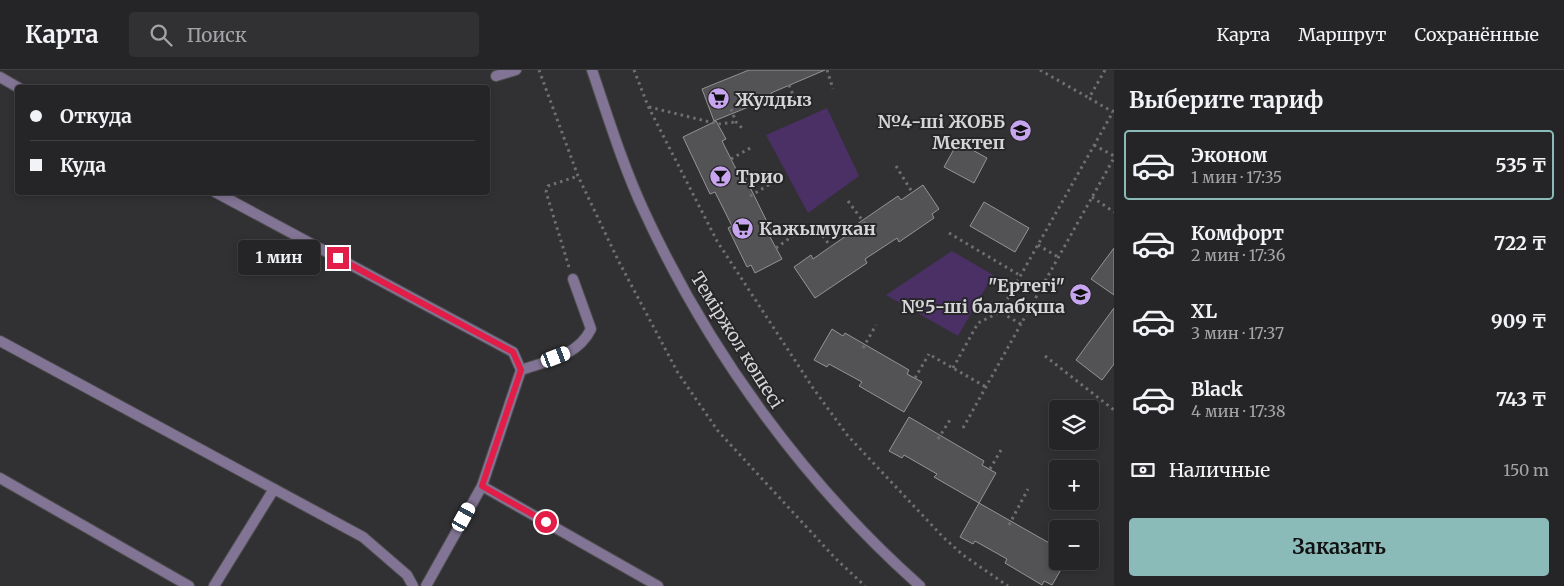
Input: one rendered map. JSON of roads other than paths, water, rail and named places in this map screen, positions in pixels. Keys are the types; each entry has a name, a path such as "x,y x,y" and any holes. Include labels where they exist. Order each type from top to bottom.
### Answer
{"street":[{"path":"496,76 516,70"},
{"name":"Теміржол көшесі","path":"592,70 644,211 673,267 737,375 774,427 843,511 884,554 920,586"},
{"path":"0,77 15,86"},
{"path":"221,195 513,352 521,370 482,486 426,586"},
{"path":"521,370 574,350 585,342 591,329 573,279"},
{"path":"0,341 363,536 407,575 413,586"},
{"path":"0,478 189,586"},
{"path":"482,486 658,586"},
{"path":"214,586 274,489"}],"place":[{"name":"Жулдыз","path":"719,99"},
{"name":"№4-ші ЖОББ Мектеп","path":"1021,131"},
{"name":"Трио","path":"720,176"},
{"name":"Кажымукан","path":"743,228"},
{"name":"\"Ертегі\" №5-ші балабқша","path":"1081,295"}]}
